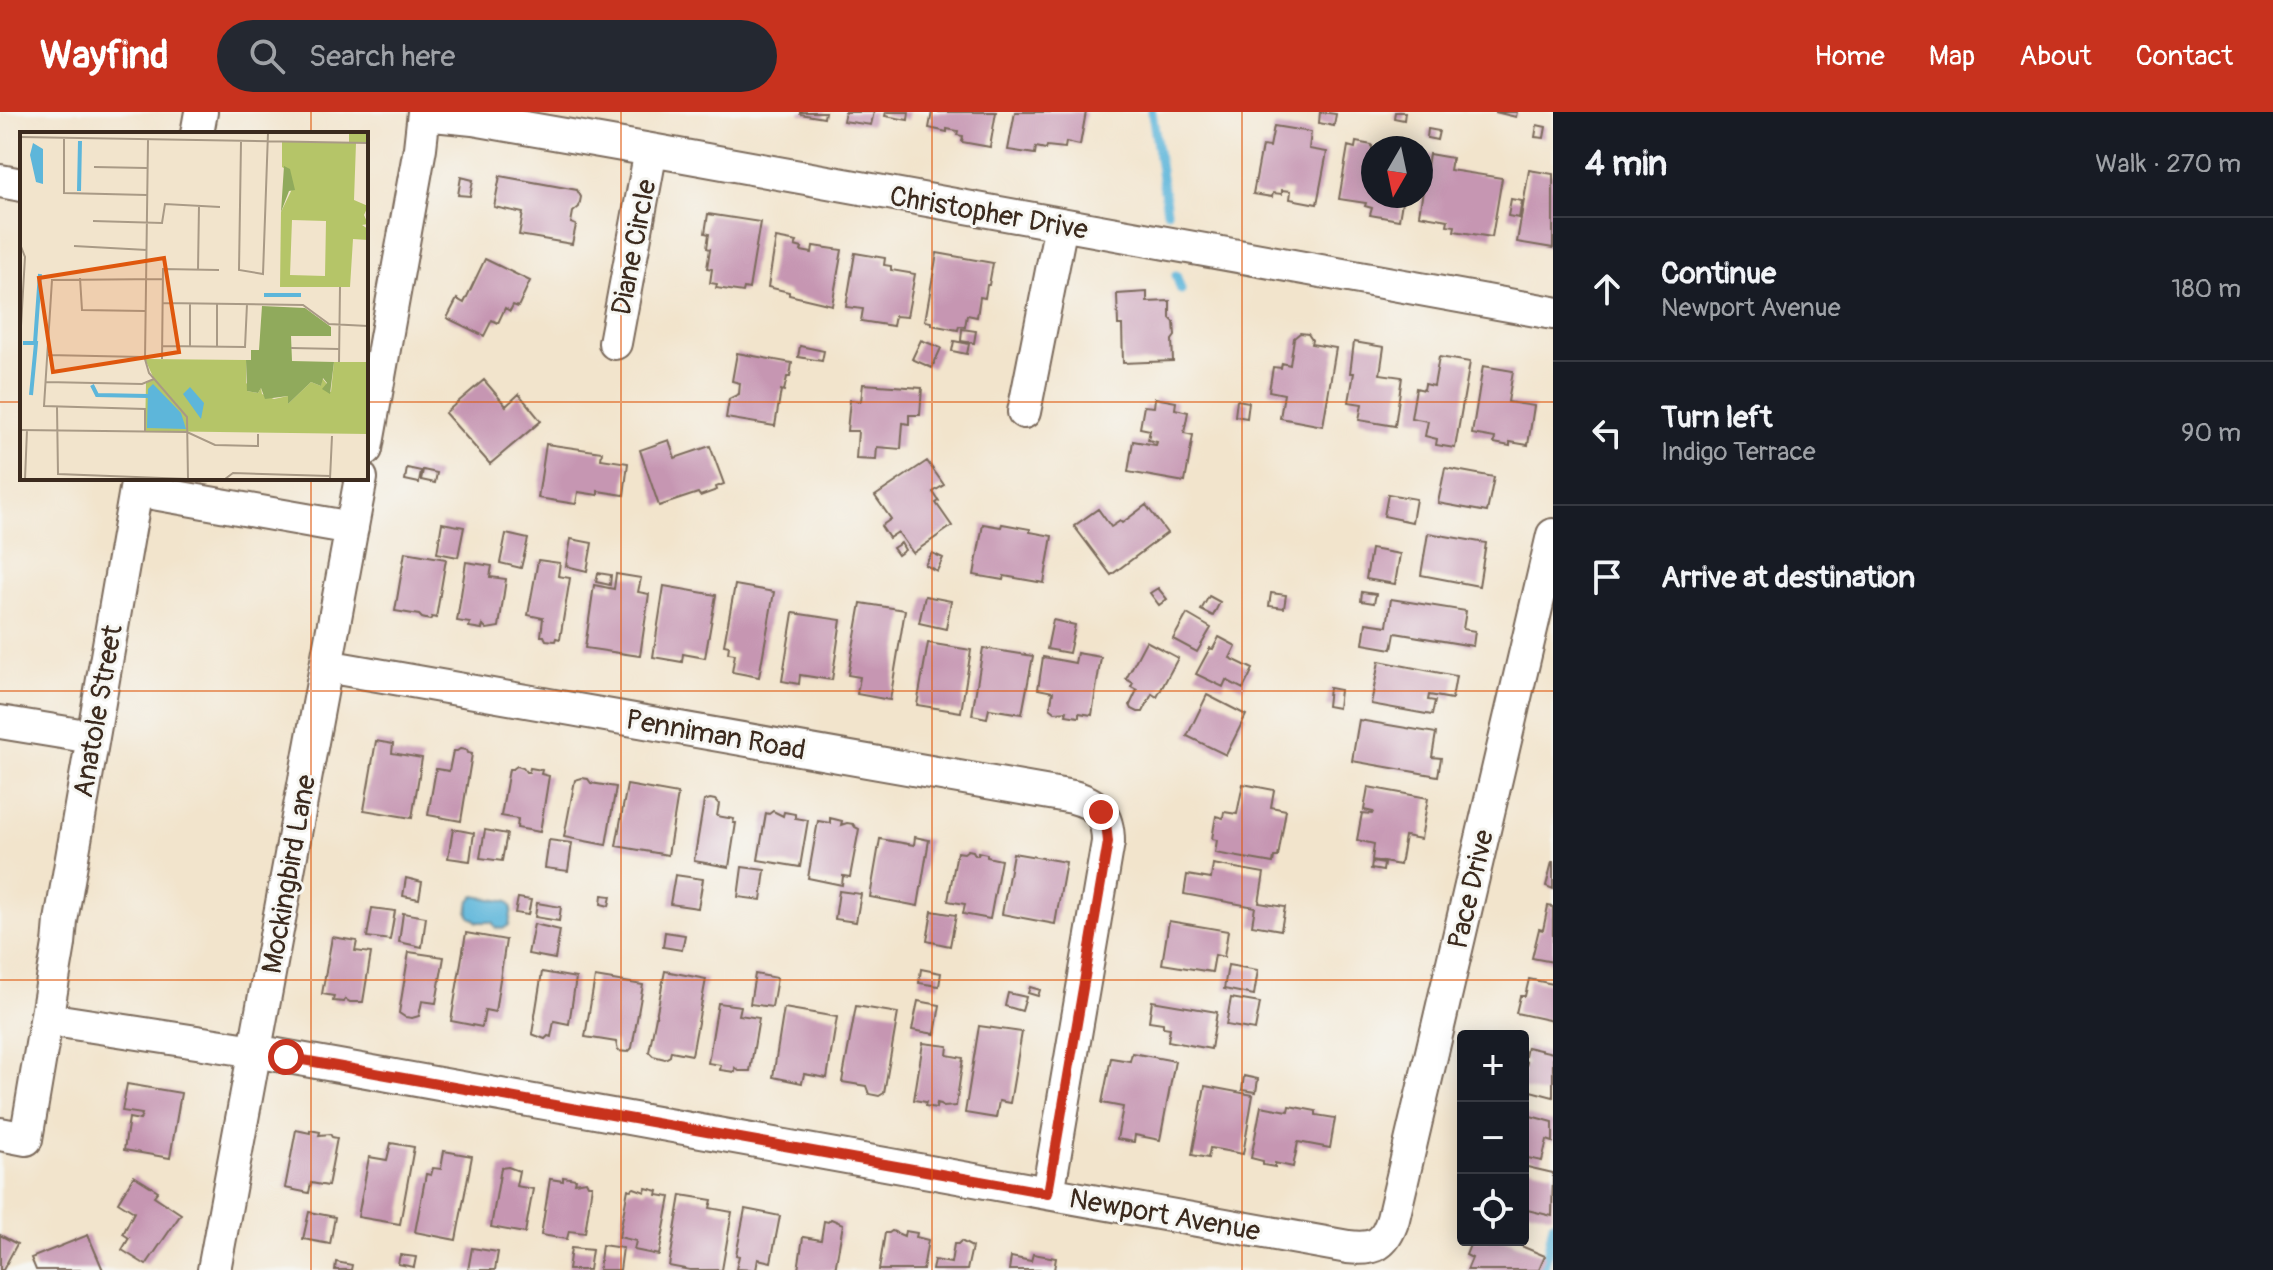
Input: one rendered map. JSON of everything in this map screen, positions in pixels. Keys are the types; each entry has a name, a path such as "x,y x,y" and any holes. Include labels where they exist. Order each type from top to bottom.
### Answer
{"street":[{"path":"197,132 201,112"},
{"path":"368,438 424,113"},
{"name":"Christopher Drive","path":"424,113 651,150 1553,313"},
{"name":"Diane Circle","path":"615,343 651,150"},
{"path":"0,181 20,185"},
{"path":"1024,412 1061,225"},
{"name":"Mockingbird Lane","path":"214,1270 361,480"},
{"path":"137,484 352,528"},
{"name":"Anatole Street","path":"0,1134 26,1139 137,484"},
{"name":"Pace Drive","path":"1382,1241 1393,1219 1553,535"},
{"name":"Penniman Road","path":"326,666 1073,797 1084,800 1101,812 1106,822 1108,842 1048,1193"},
{"path":"0,722 92,737"},
{"name":"Newport Avenue","path":"47,1019 255,1051 1348,1247 1372,1247 1382,1241"}],"water":[{"path":"475,896 508,902 512,908 509,925 503,929 496,928 492,922 477,922 471,918 468,913 470,900"}],"building":[{"path":"800,112 825,112 824,118"},
{"path":"845,112 874,112 871,125 843,121"},
{"path":"886,112 909,112 908,120 885,116"},
{"path":"932,112 996,112 990,147 962,142 963,136 957,135 958,131 929,128"},
{"path":"1015,112 1086,112 1080,145 1066,142 1065,148 1036,147 1035,154 1008,150"},
{"path":"1320,112 1336,114 1334,126 1319,123"},
{"path":"1395,112 1405,112 1404,120 1394,118"},
{"path":"1495,112 1517,112 1516,117"},
{"path":"1537,125 1546,127 1544,138 1535,137"},
{"path":"1274,126 1311,132 1309,149 1327,152 1317,204 1290,199 1291,191 1282,190 1282,194 1273,193 1272,197 1253,194 1262,146 1270,147"},
{"path":"1428,129 1439,131 1437,140 1427,136"},
{"path":"1356,142 1361,143 1361,202 1339,199 1348,146 1355,148"},
{"path":"1433,155 1452,158 1450,170 1502,178 1492,237 1454,231 1455,226 1447,225 1448,220 1419,215 1420,208 1433,208"},
{"path":"1529,170 1553,174 1553,248 1517,242"},
{"path":"500,176 577,190 581,197 579,207 573,212 571,223 576,225 572,244 519,235 523,213 494,207"},
{"path":"461,177 473,180 470,196 458,195"},
{"path":"1511,199 1522,201 1519,218 1508,216"},
{"path":"1372,208 1401,208 1399,220 1370,215"},
{"path":"708,214 760,222 749,289 744,288 743,292 716,288 717,284 710,283 712,269 707,268 709,234 705,233"},
{"path":"776,238 797,242 795,246 802,248 801,251 812,253 813,246 842,250 832,305 768,287"},
{"path":"855,253 885,258 884,265 891,266 891,270 915,274 907,317 895,316 893,326 861,321 863,309 846,307"},
{"path":"937,253 993,263 985,298 980,297 977,317 967,315 965,327 959,326 958,330 925,321"},
{"path":"485,259 530,281 518,307 513,305 510,311 505,308 498,323 492,320 484,336 447,318 457,299 464,303"},
{"path":"1147,292 1147,302 1170,301 1170,318 1174,322 1175,336 1172,340 1173,361 1123,363 1117,294"},
{"path":"962,329 976,331 974,343 961,341"},
{"path":"1300,333 1308,334 1311,344 1336,348 1323,426 1280,418 1284,394 1269,391 1273,367 1281,368 1282,363 1290,365 1294,338"},
{"path":"921,340 941,348 932,368 912,359"},
{"path":"954,341 969,344 967,354 952,351"},
{"path":"1354,342 1384,347 1380,374 1402,377 1395,426 1359,420 1362,404 1349,402 1354,373 1350,373"},
{"path":"800,346 824,351 822,361 798,357"},
{"path":"737,353 792,363 790,377 787,377 784,391 781,390 775,426 726,418 729,399 739,394 740,383 732,381"},
{"path":"1439,357 1470,362 1455,448 1436,445 1437,439 1425,436 1428,421 1411,418 1416,388 1424,390 1425,384 1434,386"},
{"path":"1483,366 1513,371 1508,402 1534,406 1528,445 1494,443 1495,438 1472,434"},
{"path":"484,380 506,406 519,394 541,421 490,464 445,413"},
{"path":"863,384 922,388 920,415 909,415 909,424 903,423 901,449 877,447 876,460 856,459 858,431 847,431 850,400 861,401"},
{"path":"1155,398 1176,402 1175,409 1188,412 1184,433 1193,435 1185,482 1128,472 1133,441 1156,445 1157,442 1148,440 1150,430 1140,428 1144,406 1154,407"},
{"path":"1237,400 1249,402 1247,418 1235,416"},
{"path":"669,440 675,458 710,446 724,484 700,496 698,493 659,506 640,450"},
{"path":"546,444 602,452 601,459 628,463 624,495 578,492 576,504 538,498"},
{"path":"927,461 944,485 933,492 939,501 936,503 952,526 913,553 898,532 889,538 881,526 891,519 875,496"},
{"path":"407,468 421,471 419,483 405,480"},
{"path":"1445,468 1494,477 1487,512 1438,503"},
{"path":"423,470 437,473 435,483 421,480"},
{"path":"1388,494 1416,499 1412,522 1384,516"},
{"path":"1146,505 1167,533 1111,575 1074,526 1098,509 1111,527 1120,521 1122,523"},
{"path":"442,523 464,527 458,557 437,553"},
{"path":"983,524 1001,527 1002,524 1052,536 1044,583 1004,576 1003,580 974,575"},
{"path":"1428,533 1486,543 1479,586 1421,575"},
{"path":"506,534 528,539 521,568 500,563"},
{"path":"571,539 592,543 587,571 566,566"},
{"path":"901,543 905,550 898,555 893,548"},
{"path":"1371,549 1400,554 1395,584 1366,579"},
{"path":"405,552 446,559 436,618 430,620 395,611"},
{"path":"932,553 943,558 937,571 925,565"},
{"path":"538,560 560,563 558,576 570,578 560,639 556,638 555,641 541,636 543,618 528,615"},
{"path":"466,562 492,566 490,577 506,579 499,627 487,629 483,625 482,629 457,621"},
{"path":"598,573 611,575 610,585 596,582"},
{"path":"616,574 641,578 638,592 649,594 640,656 585,648 594,585 614,589"},
{"path":"735,585 774,592 759,677 732,672 735,654 728,653 729,646 724,645"},
{"path":"664,586 716,595 705,658 683,654 682,662 653,657"},
{"path":"1158,588 1167,599 1159,605 1150,593"},
{"path":"1362,592 1376,594 1374,603 1361,601"},
{"path":"1271,593 1286,595 1284,608 1269,606"},
{"path":"925,596 951,601 946,629 919,623"},
{"path":"1209,596 1220,602 1213,616 1201,610"},
{"path":"1391,599 1466,611 1463,629 1475,631 1473,646 1395,633 1392,649 1363,644 1366,623 1387,626"},
{"path":"861,603 905,610 890,700 857,694 860,677 848,675"},
{"path":"793,613 841,620 832,680 800,675 799,684 782,681"},
{"path":"1187,614 1211,628 1197,652 1173,639"},
{"path":"1053,620 1075,625 1069,653 1047,649"},
{"path":"1219,637 1236,646 1230,658 1253,669 1243,689 1226,680 1223,687 1196,674"},
{"path":"1146,641 1178,658 1157,697 1152,694 1143,712 1138,712 1130,705 1137,690 1126,679"},
{"path":"928,643 971,650 961,712 917,705"},
{"path":"983,648 1033,656 1022,714 989,709 987,718 972,715"},
{"path":"1077,653 1101,657 1092,715 1079,713 1079,717 1066,715 1067,711 1055,712 1050,708 1053,692 1038,689 1043,657 1075,663"},
{"path":"1379,661 1456,676 1452,699 1429,695 1428,700 1435,701 1432,715 1371,704"},
{"path":"1329,688 1340,690 1338,708 1327,706"},
{"path":"1207,695 1246,715 1226,755 1187,736"},
{"path":"1359,720 1436,733 1432,757 1441,758 1438,776 1352,761"},
{"path":"376,741 393,744 392,753 422,758 412,818 364,810"},
{"path":"460,749 472,754 461,821 428,815 436,769 449,771 453,751"},
{"path":"517,766 526,772 530,768 542,770 541,774 549,776 540,832 517,828 518,819 501,816 509,769"},
{"path":"582,778 591,783 616,787 606,845 564,837 575,780"},
{"path":"1243,784 1274,790 1271,807 1286,810 1278,857 1274,857 1273,863 1215,853 1217,840 1212,839 1216,816 1223,818 1224,812 1237,814"},
{"path":"627,785 678,794 668,855 616,846"},
{"path":"1368,787 1428,798 1421,839 1405,836 1400,865 1372,860 1374,844 1357,840 1362,813 1373,812 1364,810"},
{"path":"710,799 719,804 717,816 734,819 733,823 736,823 729,867 694,861 704,801"},
{"path":"773,811 783,816 784,812 795,814 795,818 808,820 800,867 758,860 766,813"},
{"path":"830,818 842,821 841,825 853,824 859,829 850,877 843,876 842,885 808,878 818,821 830,823"},
{"path":"453,829 474,833 470,861 448,858"},
{"path":"485,830 507,834 502,861 480,858"},
{"path":"915,837 929,840 918,906 870,897 880,839 914,845"},
{"path":"549,840 572,843 568,871 545,868"},
{"path":"968,850 975,855 978,852 1001,860 990,919 963,914 965,904 948,901 957,852"},
{"path":"1013,853 1066,862 1055,924 1002,914"},
{"path":"1372,862 1384,864 1383,871 1371,869"},
{"path":"1553,862 1553,889 1546,886"},
{"path":"1213,864 1264,873 1259,903 1285,907 1281,930 1252,925 1255,907 1184,894 1187,875 1211,879"},
{"path":"742,867 765,870 761,900 738,897"},
{"path":"675,875 703,879 698,908 670,904"},
{"path":"406,878 422,882 419,899 403,896"},
{"path":"839,891 861,894 856,922 835,919"},
{"path":"602,895 611,896 609,906 601,904"},
{"path":"518,898 531,900 528,915 515,913"},
{"path":"537,903 561,907 559,921 535,917"},
{"path":"1548,906 1553,907 1553,962 1532,958"},
{"path":"372,908 395,911 390,940 367,937"},
{"path":"932,911 956,915 950,946 927,941"},
{"path":"403,913 426,917 422,947 399,942"},
{"path":"1169,921 1228,931 1224,957 1215,955 1212,972 1162,964"},
{"path":"534,924 560,930 555,959 528,954"},
{"path":"665,932 685,935 682,950 663,947"},
{"path":"466,933 506,940 495,1012 485,1010 482,1027 451,1021"},
{"path":"332,937 357,941 355,951 371,953 363,1002 333,1001 334,996 322,994"},
{"path":"409,952 444,957 436,1003 422,1001 419,1016 412,1018 399,1013"},
{"path":"1228,965 1258,970 1254,995 1224,989"},
{"path":"921,969 941,973 939,986 919,983"},
{"path":"665,971 706,979 692,1055 671,1051 665,1059 649,1052"},
{"path":"542,972 576,978 569,1024 554,1021 551,1037 545,1039 532,1034"},
{"path":"755,974 777,978 772,1007 750,1004"},
{"path":"595,977 643,985 632,1048 628,1052 618,1051 616,1042 585,1037"},
{"path":"1529,979 1553,984 1553,1021 1516,1013"},
{"path":"1030,987 1040,990 1038,996 1028,993"},
{"path":"1008,993 1026,997 1022,1011 1005,1006"},
{"path":"1231,998 1260,1003 1255,1030 1226,1025"},
{"path":"918,1001 940,1005 935,1034 912,1030"},
{"path":"1152,1001 1217,1012 1211,1049 1168,1041 1170,1028 1163,1027 1163,1023 1149,1021"},
{"path":"718,1003 741,1006 739,1015 759,1018 750,1071 735,1068 735,1072 720,1070 721,1065 708,1063"},
{"path":"856,1006 898,1013 884,1093 879,1096 869,1094 866,1086 842,1082"},
{"path":"784,1008 837,1017 827,1078 804,1074 802,1083 773,1077"},
{"path":"979,1026 1022,1032 1010,1103 999,1101 996,1118 965,1113"},
{"path":"923,1043 948,1046 947,1055 963,1058 956,1106 943,1107 937,1103 936,1108 914,1100"},
{"path":"1529,1047 1553,1053 1553,1097 1529,1091"},
{"path":"1132,1053 1175,1061 1160,1140 1135,1135 1134,1142 1117,1139 1123,1107 1102,1103 1111,1058 1130,1061"},
{"path":"1244,1076 1258,1079 1256,1092 1242,1090"},
{"path":"127,1084 181,1093 170,1158 124,1150 129,1118 140,1120 142,1114 122,1111"},
{"path":"1205,1086 1253,1095 1243,1154 1210,1148 1208,1158 1192,1155"},
{"path":"1261,1106 1288,1111 1289,1106 1335,1118 1330,1148 1298,1142 1293,1167 1275,1163 1275,1167 1263,1165 1263,1161 1251,1158"},
{"path":"1529,1116 1553,1122 1553,1142 1547,1140 1542,1161 1529,1158"},
{"path":"296,1130 310,1133 310,1130 337,1138 328,1186 311,1183 309,1193 285,1188"},
{"path":"391,1143 414,1147 400,1224 358,1217 369,1157 387,1160"},
{"path":"444,1151 472,1156 456,1240 415,1232 426,1174 431,1175 433,1168 441,1169"},
{"path":"1529,1167 1553,1173 1552,1216 1529,1210"},
{"path":"501,1168 519,1171 516,1186 533,1189 525,1233 491,1227"},
{"path":"134,1176 158,1191 154,1196 181,1214 146,1265 122,1250 129,1238 123,1234 134,1212 118,1202"},
{"path":"563,1177 576,1179 575,1183 586,1181 592,1185 585,1233 569,1231 567,1239 541,1235 550,1179 563,1181"},
{"path":"646,1188 658,1191 657,1195 670,1197 659,1255 634,1250 636,1241 619,1237 628,1189 645,1192"},
{"path":"681,1195 712,1200 710,1208 732,1212 722,1270 690,1270 669,1266"},
{"path":"745,1209 780,1216 771,1262 758,1259 756,1270 736,1269"},
{"path":"309,1212 335,1217 330,1244 303,1239"},
{"path":"831,1219 843,1224 835,1270 798,1270 803,1237 821,1240 824,1221"},
{"path":"892,1231 904,1236 905,1231 917,1233 916,1237 928,1240 923,1270 879,1270 885,1233"},
{"path":"0,1235 17,1244 3,1270 0,1270"},
{"path":"88,1235 103,1270 36,1270 31,1258"},
{"path":"961,1241 972,1247 967,1270 932,1270 934,1260 951,1263 954,1244"},
{"path":"602,1245 623,1248 620,1270 599,1270"},
{"path":"1470,1246 1521,1246 1545,1256 1539,1270 1467,1270 1472,1258 1466,1255"},
{"path":"472,1248 498,1252 495,1270 468,1270"},
{"path":"571,1248 592,1250 589,1270 568,1270"},
{"path":"1033,1254 1056,1258 1054,1270 1009,1270 1011,1257 1031,1261"},
{"path":"400,1255 416,1257 414,1267 398,1264"},
{"path":"336,1262 352,1265 351,1270 335,1270"}],"waterway":[{"path":"1152,112 1167,211"},
{"path":"1176,275 1181,290"},
{"path":"1544,1270 1553,1224"}],"route":[{"path":"286,1057 1048,1193 1108,842 1106,822 1101,812"}]}
